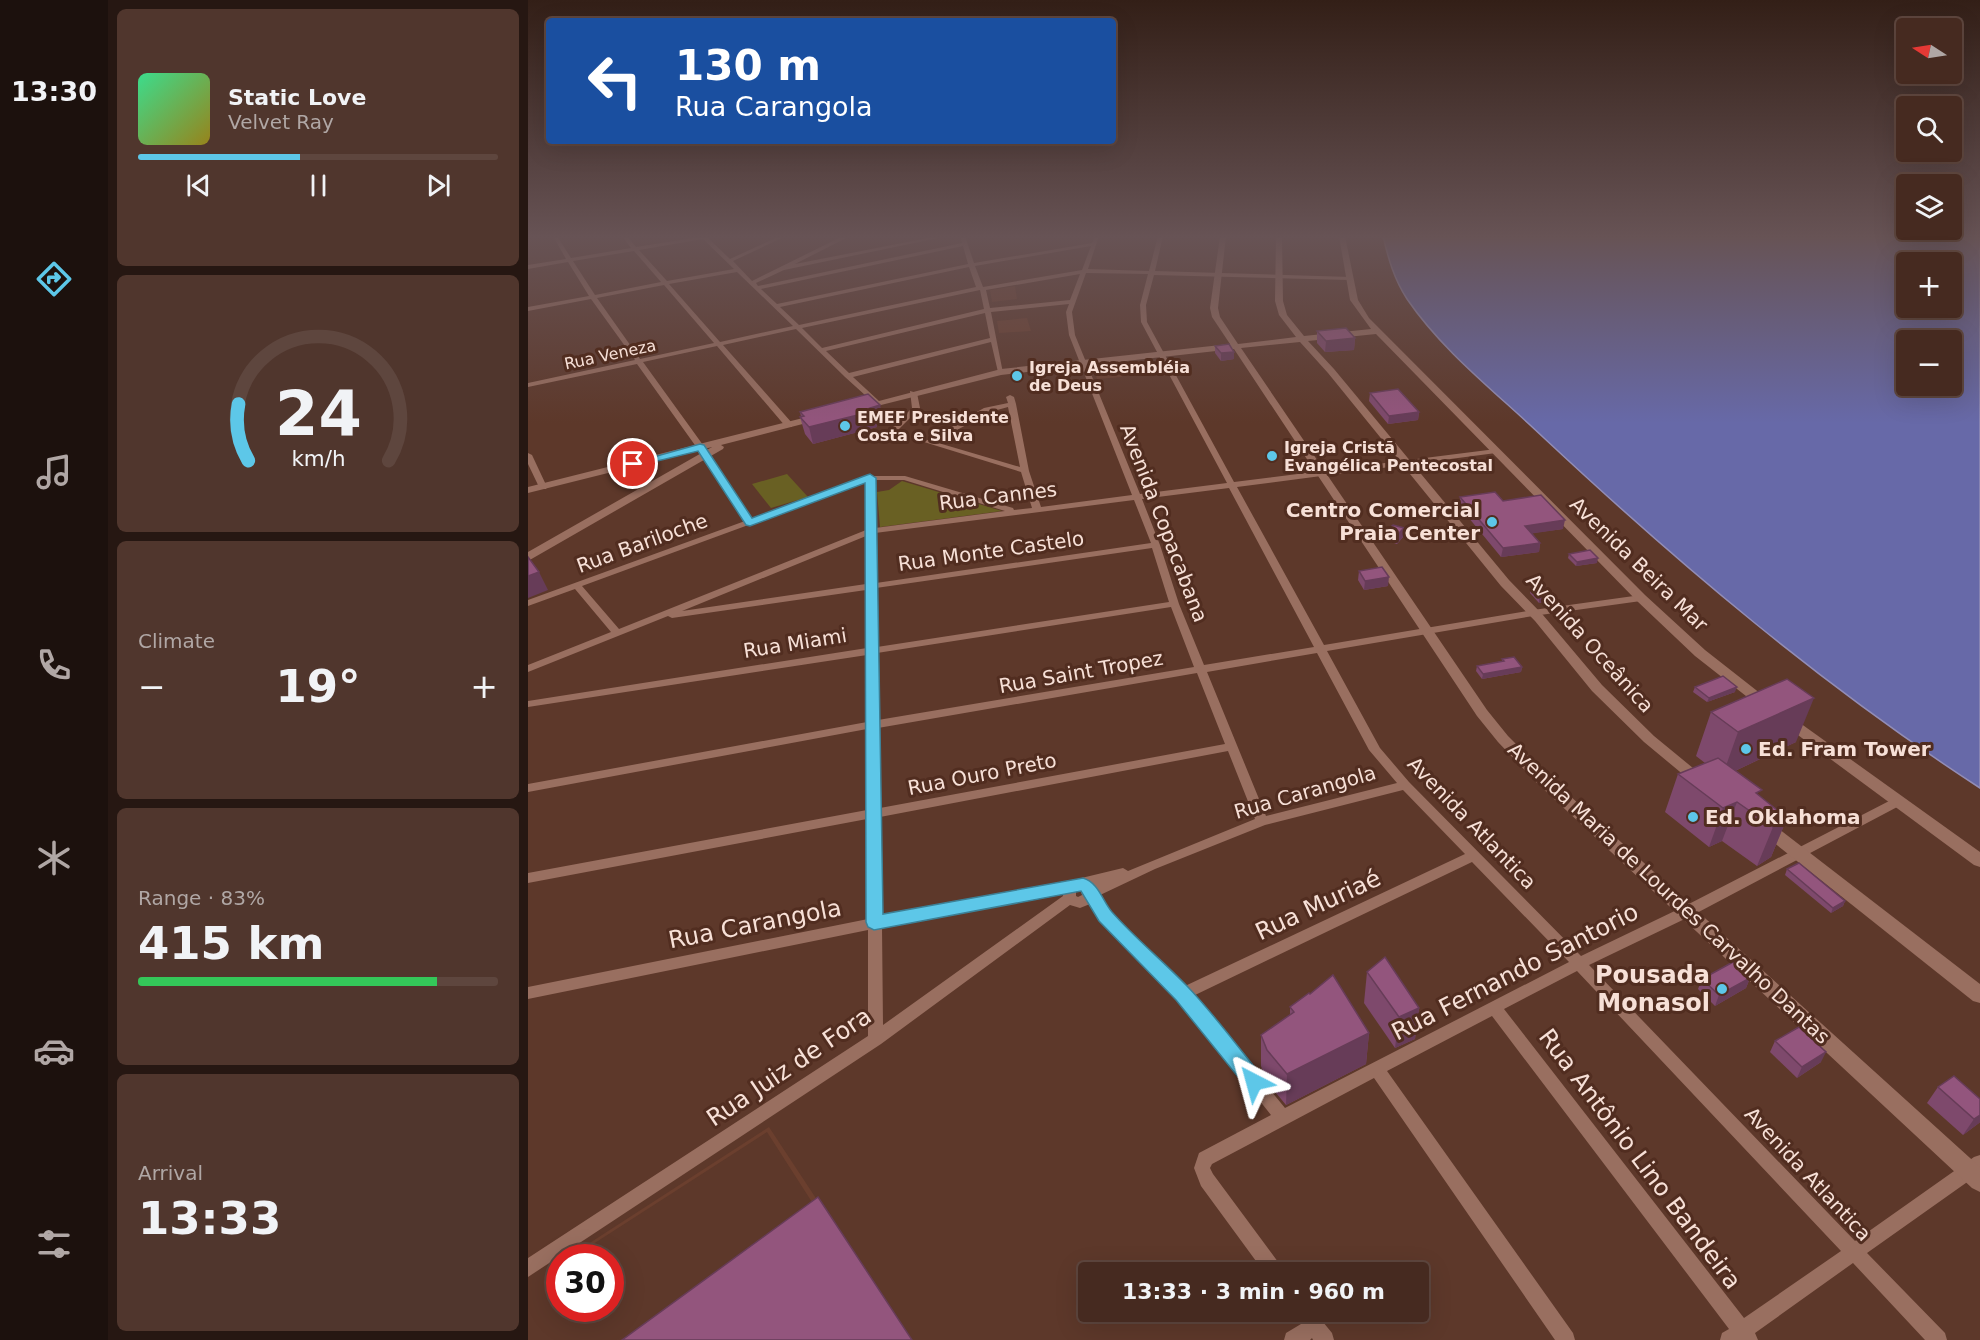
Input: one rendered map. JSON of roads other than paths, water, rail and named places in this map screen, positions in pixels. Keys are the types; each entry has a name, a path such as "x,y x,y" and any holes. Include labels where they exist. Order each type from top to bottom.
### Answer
{"street":[{"path":"528,309 585,299"},
{"path":"594,299 703,451 750,522"},
{"path":"679,299 789,425"},
{"path":"768,299 876,403"},
{"path":"776,306 811,299"},
{"name":"Rua Veneza","path":"528,385 935,299"},
{"path":"985,299 1001,372"},
{"name":"Avenida Copacabana","path":"1073,299 1069,322 1083,362 1156,545 1174,604 1262,821"},
{"name":"Avenida Atlantica","path":"1145,299 1142,313 1144,322 1364,734 1375,750 1405,785 1579,963 1938,1340"},
{"name":"Avenida Maria de Lourdes Carvalho Dantas","path":"1215,299 1216,317 1430,631 1482,713 1503,739 1543,780 1976,1171"},
{"name":"Avenida Oceânica","path":"1280,299 1281,310 1302,339 1407,462 1505,583 1615,708 1649,739 1719,794"},
{"name":"Avenida Beira Mar","path":"1354,299 1359,310 1377,331 1641,598 1735,682 1896,802 1980,861"},
{"path":"821,350 989,310 1072,302"},
{"path":"855,408 1001,372 1377,331"},
{"path":"848,376 994,339"},
{"path":"903,439 892,431 916,408 913,393"},
{"path":"1025,471 928,442 987,410 1011,401 1025,471 1037,509"},
{"path":"528,557 703,451 732,439 834,414"},
{"path":"528,490 703,451"},
{"name":"Rua Cannes","path":"528,669 871,531 1496,451"},
{"path":"528,455 543,487"},
{"path":"876,1039 870,478 905,478 1015,512"},
{"name":"Rua Bariloche","path":"528,603 870,478"},
{"name":"Rua Monte Castelo","path":"653,618 1156,545"},
{"path":"577,586 616,632"},
{"name":"Rua Saint Tropez","path":"528,788 873,725 1533,613 1641,598"},
{"name":"Rua Miami","path":"528,704 1174,604"},
{"name":"Rua Ouro Preto","path":"528,879 1231,747"},
{"name":"Rua Carangola","path":"528,993 874,922 1027,894 1077,893 1262,821 1405,785"},
{"name":"Rua Fernando Santorio","path":"1268,1262 1207,1180 1202,1168 1205,1160 1282,1116 1579,963 1688,911 1896,802"},
{"path":"1755,820 1801,853 1980,995"},
{"name":"Rua Muriaé","path":"1183,994 1473,856"},
{"path":"1077,893 1106,916 1183,994 1282,1116"},
{"name":"Rua Juiz de Fora","path":"528,1268 876,1039 1077,893"},
{"name":"Rua Antônio Lino Bandeira","path":"1494,1007 1740,1337"},
{"path":"1376,1068 1566,1340"},
{"path":"1740,1337 1853,1252 1976,1171"},
{"path":"1293,1340 1320,1333"}],"water":[{"path":"1407,299 1896,299 1896,318 1962,318 1962,299 1980,299 1980,788 1865,708 1754,623 1596,486 1454,355"}],"place":[{"name":"Igreja Assembléia de Deus","path":"1017,376"},
{"name":"EMEF Presidente Costa e Silva","path":"845,426"},
{"name":"Igreja Cristã Evangélica Pentecostal","path":"1272,456"},
{"name":"Centro Comercial Praia Center","path":"1492,522"},
{"name":"Ed. Fram Tower","path":"1746,749"},
{"name":"Ed. Oklahoma","path":"1693,817"},
{"name":"Pousada Monasol","path":"1722,989"}]}
